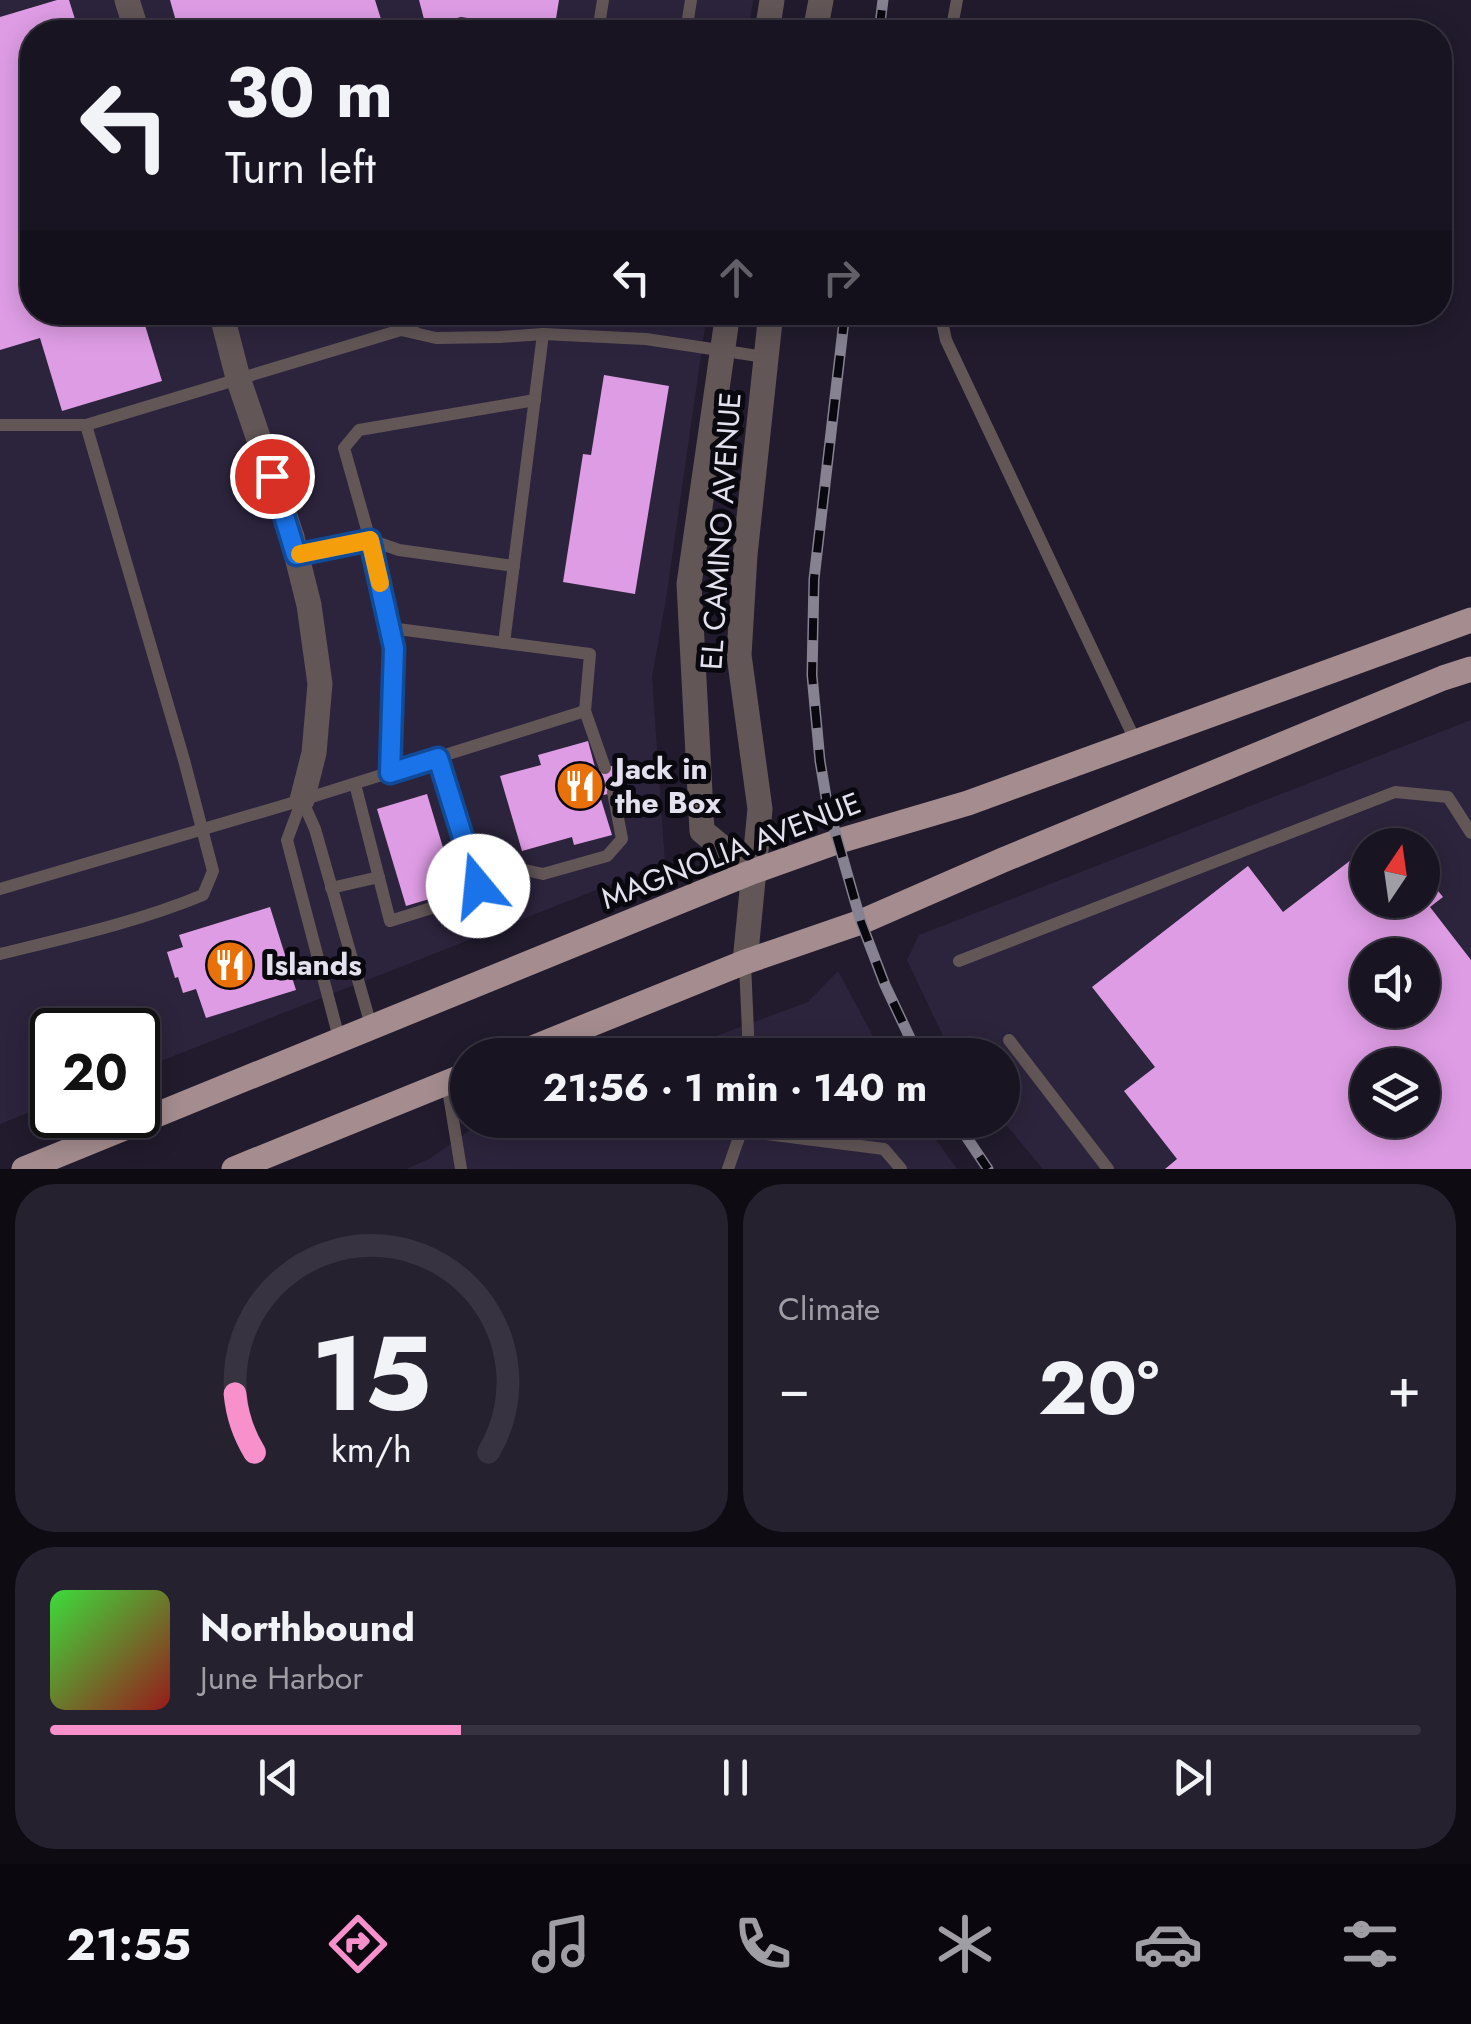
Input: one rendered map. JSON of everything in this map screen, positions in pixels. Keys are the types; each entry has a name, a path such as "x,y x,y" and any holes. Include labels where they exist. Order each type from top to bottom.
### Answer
{"main road":[{"name":"MAGNOLIA AVENUE","path":"24,1169 752,872 839,841 968,803 1471,620"},
{"path":"557,1038 745,962 861,922 1471,669"},
{"path":"234,1169 450,1081"}],"street":[{"path":"224,325 238,378 292,537 309,605 320,684 314,753 302,800"},
{"name":"EL CAMINO AVENUE","path":"726,325 689,584 702,831 752,872"},
{"name":"EL CAMINO AVENUE","path":"745,962 760,809 739,655 745,555 770,325"}],"lane":[{"path":"0,425 86,424 410,325"},
{"path":"943,325 946,340 1136,742"},
{"path":"400,330 436,338 543,334 646,340 766,356"},
{"path":"504,643 543,334"},
{"path":"390,773 394,648 344,448 359,430 535,400"},
{"path":"0,954 137,920 204,895 213,871 86,424"},
{"path":"296,555 370,540 400,550 514,566"},
{"path":"390,628 590,654 585,712 605,768"},
{"path":"0,889 585,712"},
{"path":"438,758 478,886"},
{"path":"356,784 390,921 454,901 478,886 494,868 542,874 607,856 622,838 613,792"},
{"path":"959,962 1395,792 1448,797 1471,833"},
{"path":"302,800 316,829 372,1028"},
{"path":"302,800 287,840 340,1042"},
{"path":"331,888 379,876"},
{"path":"745,962 747,1038"},
{"path":"1020,1054 1108,1169"},
{"path":"460,1138 461,1169"},
{"path":"728,1169 740,1138"},
{"path":"817,1138 884,1149 901,1169"}],"shaded area":[{"path":"0,0 753,0 750,20 20,20 20,325 705,325 652,677 665,863 160,1061 160,1008 30,1008 30,1112 0,1124"},
{"path":"1471,720 1471,1169 1043,1169 1017,1138 1020,1038 944,1038 907,960 919,935"},
{"path":"838,971 874,1038 711,1038 808,1002"},
{"path":"459,1138 935,1138 957,1169 406,1169"}],"building":[{"path":"69,0 75,20 20,20 20,325 145,325 162,381 62,411 40,338 0,350 0,17"},
{"path":"170,0 375,0 381,20 176,20"},
{"path":"419,0 559,0 556,20 424,20"},
{"path":"604,375 669,386 635,594 563,582 583,454 591,455"},
{"path":"588,741 596,771 615,765 623,790 600,796 612,835 574,845 572,837 522,851 500,776 541,765 538,755"},
{"path":"427,794 456,891 406,906 377,809"},
{"path":"1350,861 1350,918 1439,918 1471,960 1471,1169 1165,1169 1177,1159 1124,1091 1155,1067 1092,987 1248,866 1283,912"},
{"name":"Islands","path":"270,907 296,990 206,1018 196,989 183,993 167,952 183,947 179,935"}],"railway":[{"path":"880,20 883,0"},
{"path":"843,325 814,579 812,675 820,761 827,803 861,922 910,1038"},
{"path":"967,1138 988,1169"}],"slow traffic":[{"path":"300,554 370,540 380,583"}],"place":[{"name":"Jack in the Box","path":"580,786"},
{"name":"Islands","path":"230,965"}],"route":[{"path":"272,476 296,555 370,540 394,648 390,773 438,758 478,886"}]}
